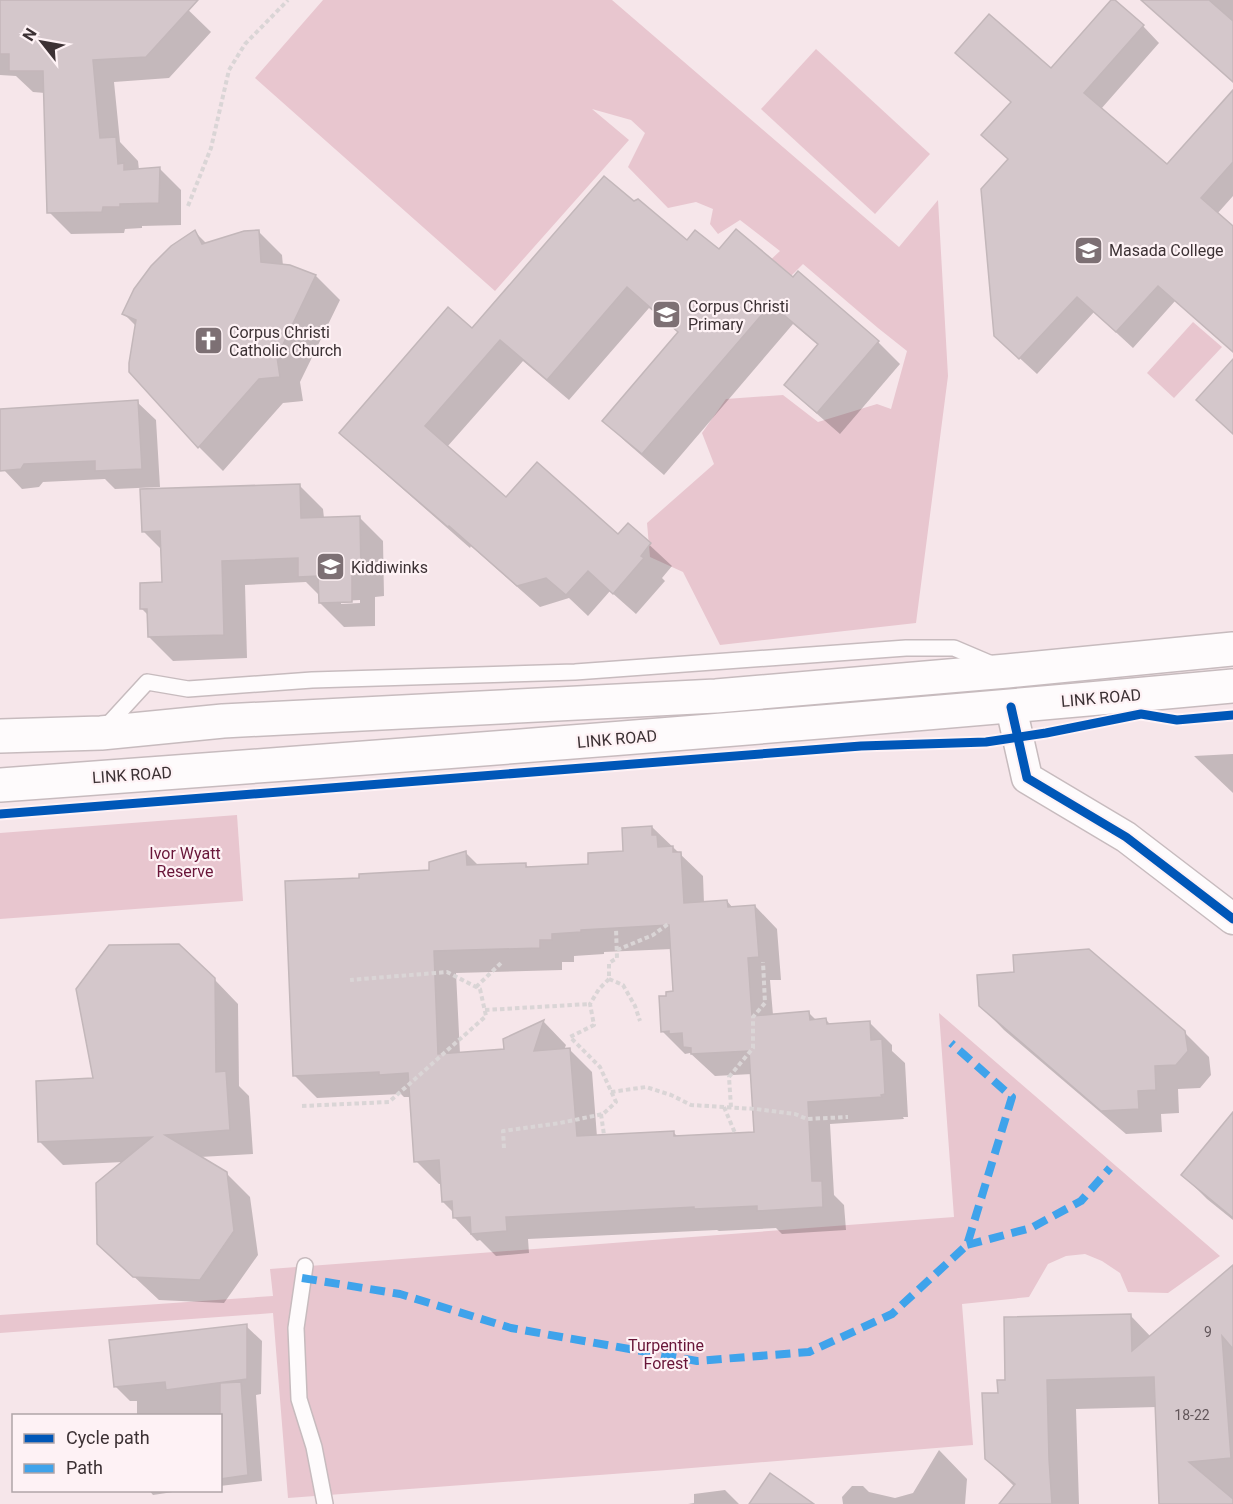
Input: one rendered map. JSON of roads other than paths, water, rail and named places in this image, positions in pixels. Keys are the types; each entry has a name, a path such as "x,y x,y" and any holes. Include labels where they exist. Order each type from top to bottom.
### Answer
{"main road":[{"path":"0,736 101,733 224,721 716,696 1233,649"},
{"name":"LINK ROAD","path":"0,785 537,746 1233,686"}],"street":[{"path":"1011,706 1027,778 1126,837 1233,919"}],"lane":[{"path":"101,733 147,682 188,689 312,680 574,672 906,648 954,648 1007,671"},
{"path":"305,1266 296,1328 298,1399 314,1447 325,1504"}],"place":[{"name":"Masada College","path":"1088,250"},
{"name":"Corpus Christi Primary","path":"667,315"},
{"name":"Corpus Christi Catholic Church","path":"208,341"},
{"name":"Kiddiwinks","path":"330,567"}],"park label":[{"name":"Ivor Wyatt Reserve","path":"185,862"},
{"name":"Turpentine Forest","path":"666,1354"}]}
